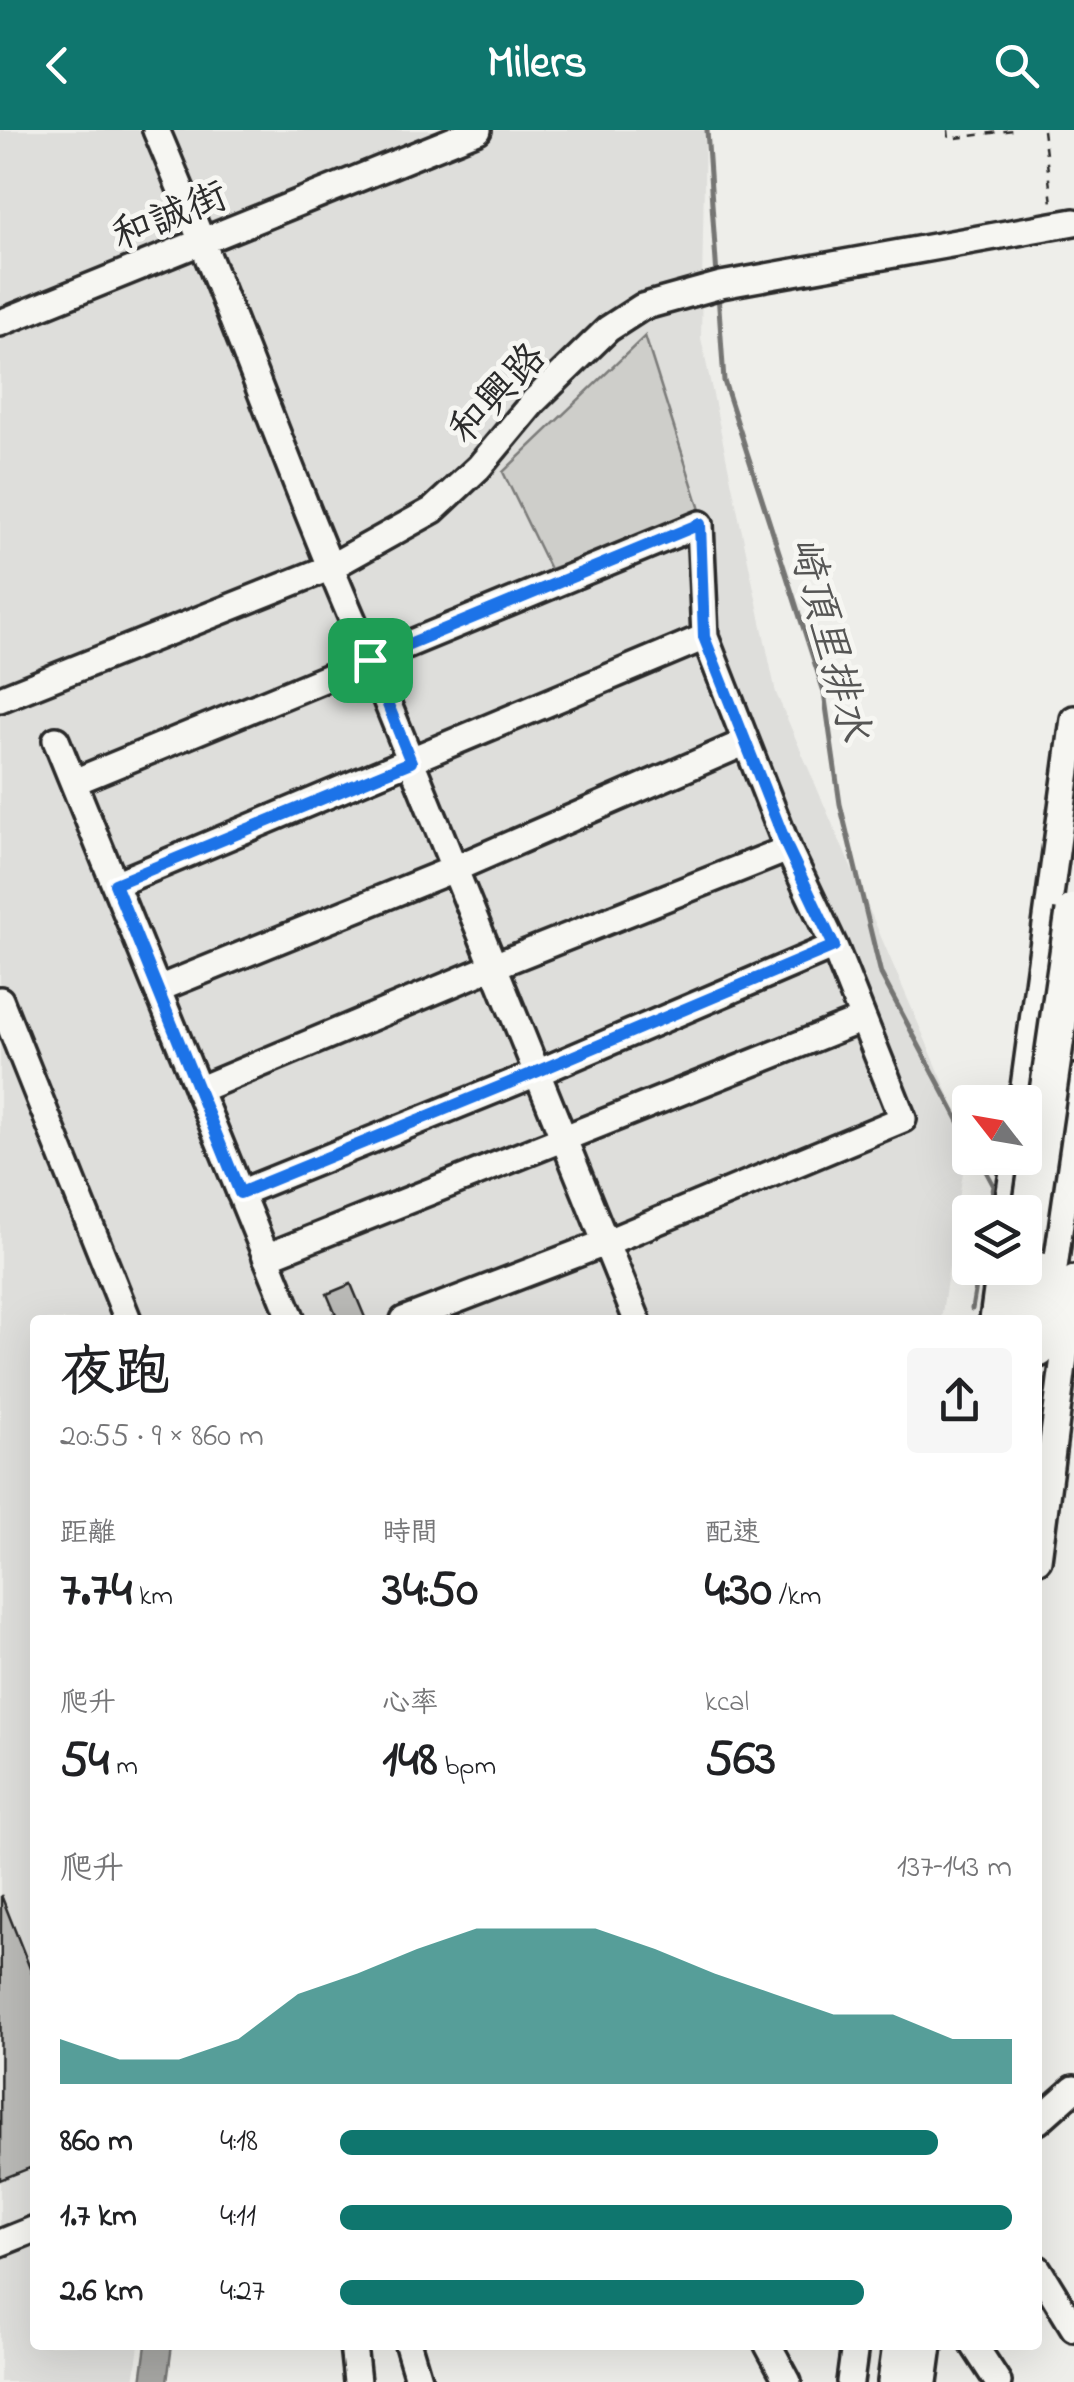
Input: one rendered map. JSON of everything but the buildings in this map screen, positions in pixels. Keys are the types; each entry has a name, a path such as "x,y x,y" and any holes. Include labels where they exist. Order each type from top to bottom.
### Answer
{"highway":[{"path":"1033,1195 1074,912"},
{"path":"1052,1344 1074,1083"},
{"path":"1017,1315 1020,1285"},
{"path":"874,2382 879,2350"},
{"path":"896,2382 900,2350"}],"street":[{"path":"156,130 204,241 329,568 370,660 635,1315"},
{"name":"和誠街","path":"0,323 478,130"},
{"name":"和興路","path":"0,699 329,568 433,510 479,467 534,400 608,329 642,307 721,286 1065,224"},
{"path":"74,782 700,524 704,637 788,849 834,946 903,1119 606,1243 417,1315"},
{"path":"115,884 704,637"},
{"path":"1024,1085 1074,719"},
{"path":"56,740 290,1315"},
{"path":"158,989 454,869 746,742"},
{"path":"198,1090 788,849"},
{"path":"240,1193 834,946"},
{"path":"0,1000 126,1315"},
{"path":"1035,1007 1074,1010"},
{"path":"266,1257 863,1019"},
{"path":"1042,1498 1052,1344 1074,1279"},
{"path":"994,1315 998,1285"},
{"path":"1042,2117 1074,2088"},
{"path":"0,2243 30,2231"},
{"path":"1042,2275 1074,2328"},
{"path":"354,2350 357,2382"},
{"path":"409,2350 419,2382"},
{"path":"771,2350 788,2382"},
{"path":"850,2382 853,2350"},
{"path":"924,2382 928,2350"},
{"path":"977,2350 998,2382"}],"path":[{"path":"948,130 949,139 1013,130"},
{"path":"1044,130 1065,224"}],"shaded area":[{"path":"0,130 705,130 701,338 776,693 952,1102 952,1175 963,1175 960,1195 952,1195 952,1246 942,1315 30,1315 30,2350 138,2350 134,2382 0,2382"},
{"path":"645,336 702,516 550,569 503,472"},
{"path":"145,2350 171,2350 167,2382 141,2382"}],"waterway":[{"name":"崎頂里排水","path":"707,130 717,277"},
{"name":"崎頂里排水","path":"718,293 724,381 824,692 840,804 881,974 952,1108"},
{"name":"崎頂里排水","path":"988,1175 994,1186 992,1195"},
{"name":"崎頂里排水","path":"972,1309 976,1285"}],"route":[{"path":"700,524 704,637 788,849 834,946 240,1193 115,884 411,762 370,660 700,524"}]}
